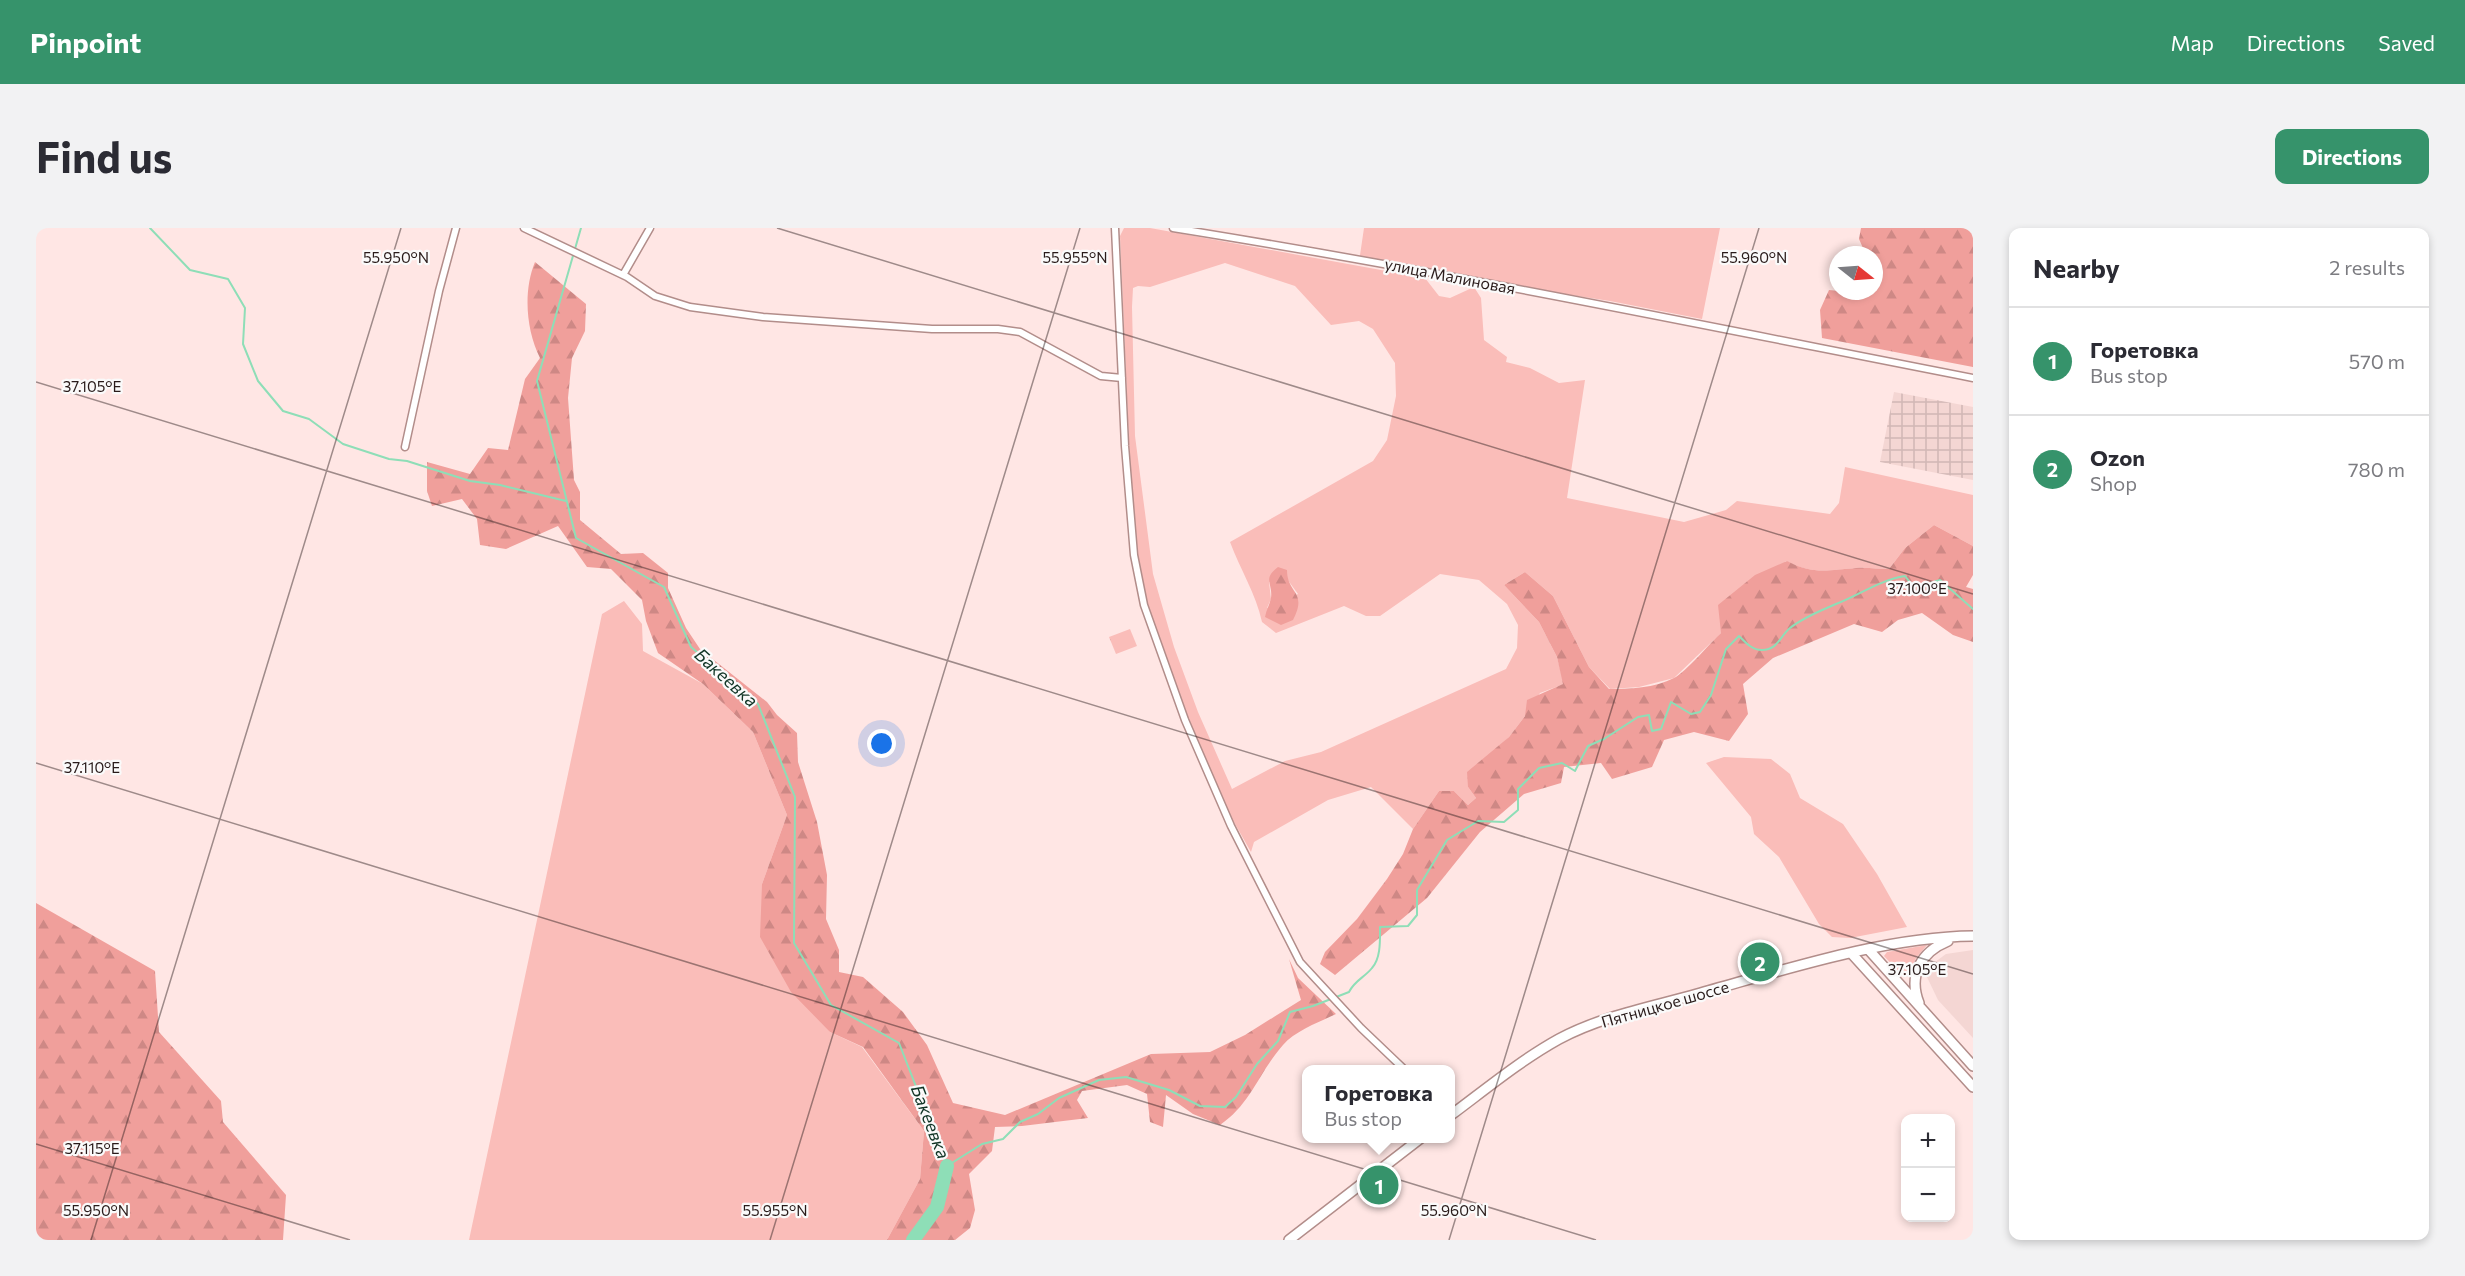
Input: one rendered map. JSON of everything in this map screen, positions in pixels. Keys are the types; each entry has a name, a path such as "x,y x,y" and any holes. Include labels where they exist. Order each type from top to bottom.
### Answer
{"main road":[{"path":"1920,1008 1914,992 1914,977 1920,963 1938,945 1960,936"},
{"name":"Пятницкое шоссе","path":"1455,1112 1544,1048 1581,1029 1631,1012 1868,949 1911,941 1973,936"},
{"path":"1868,949 1973,1065"},
{"path":"1852,954 1973,1087"},
{"path":"1289,1240 1415,1143"}],"street":[{"path":"405,447 439,291 456,228"},
{"path":"524,228 622,275 655,296 690,307 774,317 932,329 998,329 1020,332 1101,376 1122,378"},
{"path":"622,275 650,228"},
{"path":"1115,228 1125,446 1136,564 1144,605 1185,720 1231,826 1300,962 1361,1028 1400,1065"},
{"name":"улица Малиновая","path":"1173,228 1369,261 1973,378"}],"shaded area":[{"path":"1894,392 1973,407 1973,480 1880,462"},
{"path":"1973,950 1973,1038 1938,1000 1926,975 1931,965 1946,954"}],"green space":[{"path":"1124,228 1150,228 1425,278 1439,296 1450,298 1474,287 1481,298 1484,340 1507,357 1506,362 1530,368 1559,383 1585,380 1567,498 1684,522 1726,510 1737,501 1830,514 1839,503 1845,467 1973,495 1973,546 1934,525 1905,548 1889,569 1813,570 1786,561 1721,633 1674,678 1639,687 1610,689 1589,667 1553,596 1525,572 1504,585 1539,622 1557,657 1564,684 1540,693 1509,737 1491,754 1468,787 1476,798 1468,805 1454,791 1439,791 1413,829 1371,787 1328,800 1254,842 1251,852 1231,817 1193,732 1147,603 1140,573 1130,466 1120,236","holes":["1225,263 1295,286 1331,325 1359,321 1373,329 1395,363 1396,396 1387,440 1373,461 1230,542 1256,601 1262,622 1276,633 1344,606 1366,616 1380,616 1440,574 1479,580 1507,604 1518,625 1517,648 1506,669 1321,752 1285,761 1232,789 1198,712 1174,647 1153,574 1135,436 1132,307 1133,288 1150,287","1287,579 1298,594 1267,608 1271,599 1269,582"]},
{"path":"1364,228 1720,228 1702,319 1610,301 1359,262"},
{"path":"1861,228 1973,228 1973,367 1822,338 1820,310 1829,290 1829,300 1883,300 1883,246 1862,246 1859,239"},
{"path":"535,262 586,304 585,331 572,358 568,398 574,480 580,492 580,520 621,554 643,553 668,573 668,588 686,628 700,649 767,702 777,715 797,733 798,762 817,822 827,875 826,919 839,950 839,972 863,977 903,1012 927,1045 953,1103 1005,1115 1151,1054 1210,1052 1245,1035 1301,1000 1289,959 1298,978 1336,1014 1308,1027 1288,1040 1231,1117 1220,1125 1193,1114 1166,1095 1163,1127 1150,1122 1147,1094 1127,1085 1082,1091 1077,1100 1088,1118 995,1127 992,1151 969,1174 975,1210 970,1228 955,1240 887,1240 920,1179 924,1131 863,1047 830,1032 791,992 760,937 762,884 787,815 753,732 703,684 658,653 646,621 642,600 611,569 587,567 558,526 506,549 480,545 477,519 462,499 432,506 427,491 427,462 470,474 488,448 508,450 525,379 540,358 529,323 528,310 529,285"},
{"path":"1934,525 1973,546 1973,575 1966,587 1973,589 1973,642 1953,635 1922,613 1898,620 1882,632 1854,624 1773,658 1743,684 1748,714 1729,741 1694,732 1664,740 1652,767 1612,779 1601,763 1564,767 1561,783 1524,794 1480,832 1427,898 1335,975 1320,964 1325,952 1357,919 1387,879 1403,854 1413,829 1439,791 1454,791 1468,805 1476,798 1468,787 1467,772 1509,737 1525,716 1527,700 1563,684 1557,657 1539,622 1504,585 1525,572 1553,596 1589,667 1609,689 1642,687 1674,678 1691,664 1721,633 1718,605 1755,575 1787,561 1813,570 1889,569 1905,548"},
{"path":"1278,567 1287,570 1290,584 1298,598 1297,611 1293,620 1281,625 1265,617 1271,598 1269,578"},
{"path":"624,601 642,624 643,651 703,684 753,732 787,815 762,884 830,1032 862,1047 924,1131 920,1179 887,1240 469,1240 602,614"},
{"path":"1130,629 1137,646 1116,654 1109,637"},
{"path":"1724,757 1771,759 1790,774 1800,798 1843,824 1877,874 1907,927 1850,938 1832,937 1819,924 1779,857 1754,834 1751,817 1706,763"},
{"path":"36,903 155,971 159,1032 221,1101 223,1122 286,1195 283,1240 36,1240"},
{"path":"1927,945 1916,958 1908,977 1902,975 1884,956 1887,952"}],"waterway":[{"path":"150,228 190,270 228,279 245,308 243,344 258,381 283,411 309,419 343,444 389,459 407,461 470,481 500,485 566,501"},
{"name":"Бакеевка","path":"581,228 537,381 576,538 664,587 691,647 758,704 795,797 794,943 831,1005 899,1043 947,1166 982,1144 1003,1139 1020,1122 1038,1114 1059,1098 1099,1080 1126,1077 1169,1090 1200,1106 1225,1107 1236,1097 1257,1064 1278,1041 1290,1012 1349,992 1375,964 1379,949 1380,927 1408,926 1417,915 1417,890 1447,840 1478,821 1504,822 1518,810 1518,789 1539,768 1562,763 1575,771 1588,746 1604,739 1638,717 1649,715 1652,731 1661,729 1671,702 1691,714 1700,712 1711,695 1726,649 1739,636 1758,650 1772,648 1790,628 1806,617 1878,584 1905,576 1912,585 1924,585 1940,580 1973,609"},
{"name":"Бакеевка","path":"913,1240 937,1207 947,1166"}],"place":[{"name":"Ozon","path":"1760,962"},
{"name":"Горетовка","path":"1379,1185"}]}
